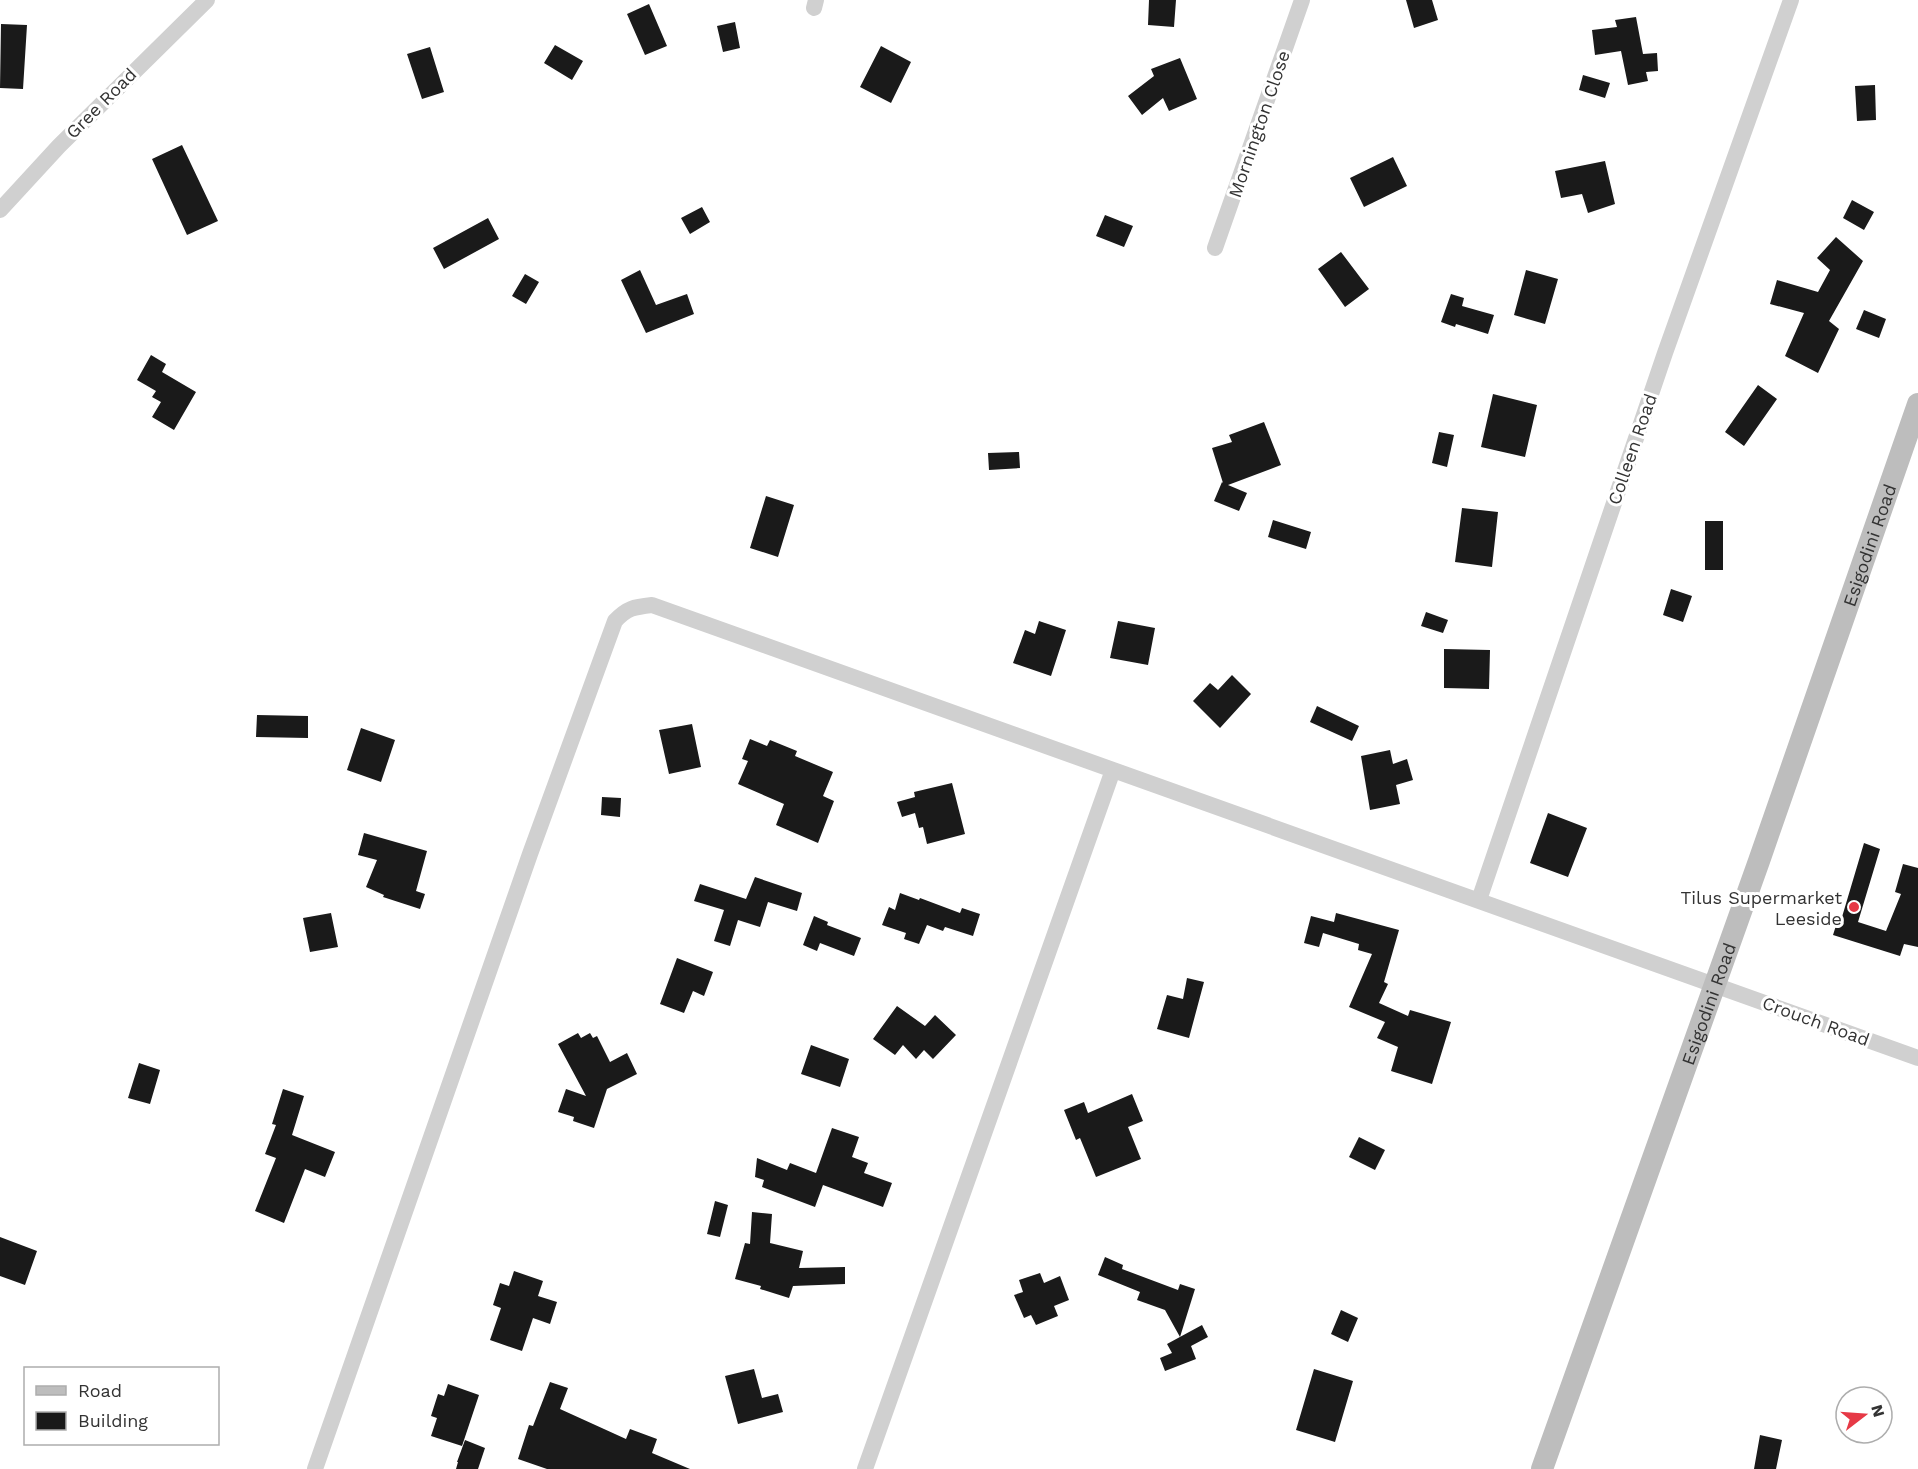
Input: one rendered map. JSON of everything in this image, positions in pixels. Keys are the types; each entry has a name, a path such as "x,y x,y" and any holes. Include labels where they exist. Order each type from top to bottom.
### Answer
{"main road":[{"name":"Esigodini Road","path":"1542,1469 1771,828 1918,404"}],"street":[{"name":"Gree Road","path":"0,210 59,146 207,0"},
{"name":"Mornington Close","path":"1215,248 1302,0"},
{"name":"Colleen Road","path":"1479,900 1661,365 1791,0"},
{"name":"Crouch Road","path":"315,1469 615,621 625,611 637,607 652,605 1918,1058"},
{"path":"865,1469 1113,770"}],"building":[{"path":"1149,0 1176,0 1174,27 1148,25"},
{"path":"1406,0 1432,0 1438,20 1414,28"},
{"path":"649,4 667,46 645,55 627,14"},
{"path":"1636,17 1643,54 1657,53 1658,71 1646,72 1648,81 1628,85 1621,51 1595,55 1592,30 1617,27 1615,20"},
{"path":"735,22 740,48 723,52 717,26"},
{"path":"1,24 27,25 23,89 0,88"},
{"path":"555,45 583,61 572,80 544,63"},
{"path":"881,46 911,62 891,103 860,87"},
{"path":"430,47 444,92 422,99 407,54"},
{"path":"1180,58 1197,99 1169,111 1163,98 1142,115 1128,96 1154,76 1151,69"},
{"path":"1583,75 1610,83 1605,98 1579,90"},
{"path":"1875,85 1876,120 1857,121 1855,86"},
{"path":"182,145 218,221 187,235 152,159"},
{"path":"1393,157 1407,186 1364,207 1350,178"},
{"path":"1605,161 1615,204 1588,213 1582,194 1561,198 1555,171"},
{"path":"1852,200 1874,212 1864,230 1843,218"},
{"path":"702,207 710,222 690,234 681,218"},
{"path":"1105,215 1133,226 1124,247 1096,236"},
{"path":"488,218 499,239 444,269 433,248"},
{"path":"1836,237 1863,261 1829,321 1839,329 1818,373 1785,356 1804,313 1770,304 1777,280 1818,292 1830,270 1817,258"},
{"path":"1341,252 1369,289 1345,307 1318,269"},
{"path":"640,270 656,305 687,294 694,314 646,333 621,280"},
{"path":"1526,270 1558,279 1545,324 1514,315"},
{"path":"525,274 539,282 526,304 512,296"},
{"path":"1451,294 1464,298 1462,306 1494,315 1488,334 1441,322"},
{"path":"1864,310 1886,319 1879,338 1856,329"},
{"path":"151,355 166,364 162,372 196,392 174,430 152,417 161,402 152,397 156,391 137,380"},
{"path":"1758,385 1777,399 1744,446 1725,432"},
{"path":"1493,394 1537,405 1525,457 1481,447"},
{"path":"1264,422 1281,465 1228,485 1247,493 1239,511 1214,501 1223,483 1212,448 1232,442 1229,435"},
{"path":"1439,432 1454,435 1447,467 1432,463"},
{"path":"1019,452 1020,468 989,470 988,453"},
{"path":"766,496 794,505 778,557 750,548"},
{"path":"1462,508 1498,512 1492,567 1455,562"},
{"path":"1273,520 1311,532 1306,549 1268,537"},
{"path":"1705,521 1723,521 1723,570 1705,570"},
{"path":"1671,589 1692,596 1683,622 1663,615"},
{"path":"1426,612 1448,620 1443,633 1421,626"},
{"path":"1039,621 1066,630 1051,676 1013,663 1025,630 1035,634"},
{"path":"1118,621 1155,628 1148,665 1110,658"},
{"path":"1444,649 1490,650 1489,689 1444,688"},
{"path":"1232,675 1251,694 1220,728 1193,701 1210,683 1218,690"},
{"path":"1317,706 1359,726 1352,741 1310,722"},
{"path":"257,715 308,716 308,738 256,737"},
{"path":"692,724 701,767 669,774 659,730"},
{"path":"361,728 395,740 381,782 347,770"},
{"path":"750,739 767,746 770,740 797,751 795,756 833,772 823,796 834,801 818,843 776,825 784,804 738,784 748,761 742,759"},
{"path":"1390,750 1393,764 1407,759 1413,780 1396,785 1400,804 1370,810 1361,756"},
{"path":"952,783 965,834 927,844 923,827 919,828 915,813 902,817 897,802 915,797 914,792"},
{"path":"602,797 621,798 620,817 601,815"},
{"path":"1548,813 1587,828 1568,877 1530,863"},
{"path":"364,833 427,851 416,891 425,894 420,909 383,897 384,895 366,887 377,860 358,855"},
{"name":"Tilus Supermarket Leeside","path":"1864,843 1880,849 1858,922 1886,931 1901,894 1895,892 1903,864 1918,868 1918,947 1904,944 1900,956 1833,935 1839,916 1842,917"},
{"path":"755,877 802,893 797,911 768,902 760,927 738,920 730,946 714,941 724,910 694,901 700,884 746,899"},
{"path":"900,893 960,913 962,908 980,914 973,936 945,927 943,931 927,925 919,944 904,939 906,933 882,925 889,907 895,910"},
{"path":"331,913 338,947 310,952 303,918"},
{"path":"1336,913 1399,930 1384,982 1388,984 1379,1003 1408,1016 1410,1010 1451,1022 1432,1084 1391,1071 1398,1047 1377,1038 1385,1022 1349,1007 1372,954 1358,950 1359,944 1323,933 1319,947 1304,943 1311,916 1334,922"},
{"path":"814,916 828,922 827,925 861,938 854,956 820,943 817,951 803,945"},
{"path":"677,958 713,972 704,996 693,991 684,1013 660,1004"},
{"path":"1187,978 1204,982 1189,1038 1157,1029 1167,995 1183,999"},
{"path":"897,1006 925,1026 935,1015 956,1035 933,1059 924,1050 916,1059 903,1045 895,1055 873,1039"},
{"path":"578,1033 581,1038 590,1033 593,1038 597,1036 610,1062 627,1053 637,1074 607,1089 594,1128 573,1121 574,1117 558,1112 566,1089 586,1096 558,1044"},
{"path":"811,1045 849,1059 840,1087 801,1074"},
{"path":"139,1063 160,1070 150,1104 128,1098"},
{"path":"283,1089 304,1096 292,1135 335,1152 325,1177 305,1169 284,1223 255,1211 276,1158 265,1154 276,1125 272,1124"},
{"path":"1132,1094 1143,1121 1128,1127 1141,1159 1096,1177 1080,1138 1076,1140 1064,1110 1084,1102 1088,1113"},
{"path":"832,1128 859,1137 852,1157 868,1163 864,1173 892,1183 883,1207 823,1185 815,1207 762,1187 764,1180 755,1177 757,1158 787,1170 790,1163 816,1173"},
{"path":"1359,1137 1385,1150 1375,1170 1349,1157"},
{"path":"715,1201 728,1205 720,1237 707,1234"},
{"path":"752,1212 772,1214 770,1243 803,1251 799,1268 845,1267 845,1284 793,1286 789,1298 760,1289 761,1286 735,1279 745,1243 750,1244"},
{"path":"0,1237 37,1251 25,1285 0,1276"},
{"path":"1105,1257 1123,1265 1122,1269 1178,1290 1180,1284 1195,1289 1180,1337 1165,1310 1137,1300 1140,1292 1098,1275"},
{"path":"514,1271 543,1281 538,1296 557,1302 550,1324 533,1318 522,1351 490,1340 501,1308 493,1305 500,1283 509,1286"},
{"path":"1040,1273 1044,1283 1060,1276 1069,1300 1054,1306 1058,1316 1036,1325 1031,1315 1024,1318 1014,1295 1023,1292 1019,1280"},
{"path":"1341,1310 1358,1318 1348,1342 1331,1334"},
{"path":"1202,1325 1208,1337 1191,1346 1196,1359 1165,1371 1160,1358 1172,1353 1167,1344"},
{"path":"754,1369 762,1398 778,1394 783,1412 738,1424 725,1376"},
{"path":"1314,1369 1353,1381 1335,1442 1296,1430"},
{"path":"550,1382 568,1388 560,1409 626,1439 630,1429 657,1439 652,1453 690,1469 547,1469 518,1459 529,1425 533,1426"},
{"path":"448,1384 479,1395 462,1446 431,1436 437,1418 431,1416 438,1394 444,1396"},
{"path":"1760,1435 1782,1440 1776,1469 1754,1469"},
{"path":"465,1440 485,1448 478,1469 456,1469"}],"place":[{"name":"Tilus Supermarket Leeside","path":"1854,907"}]}
